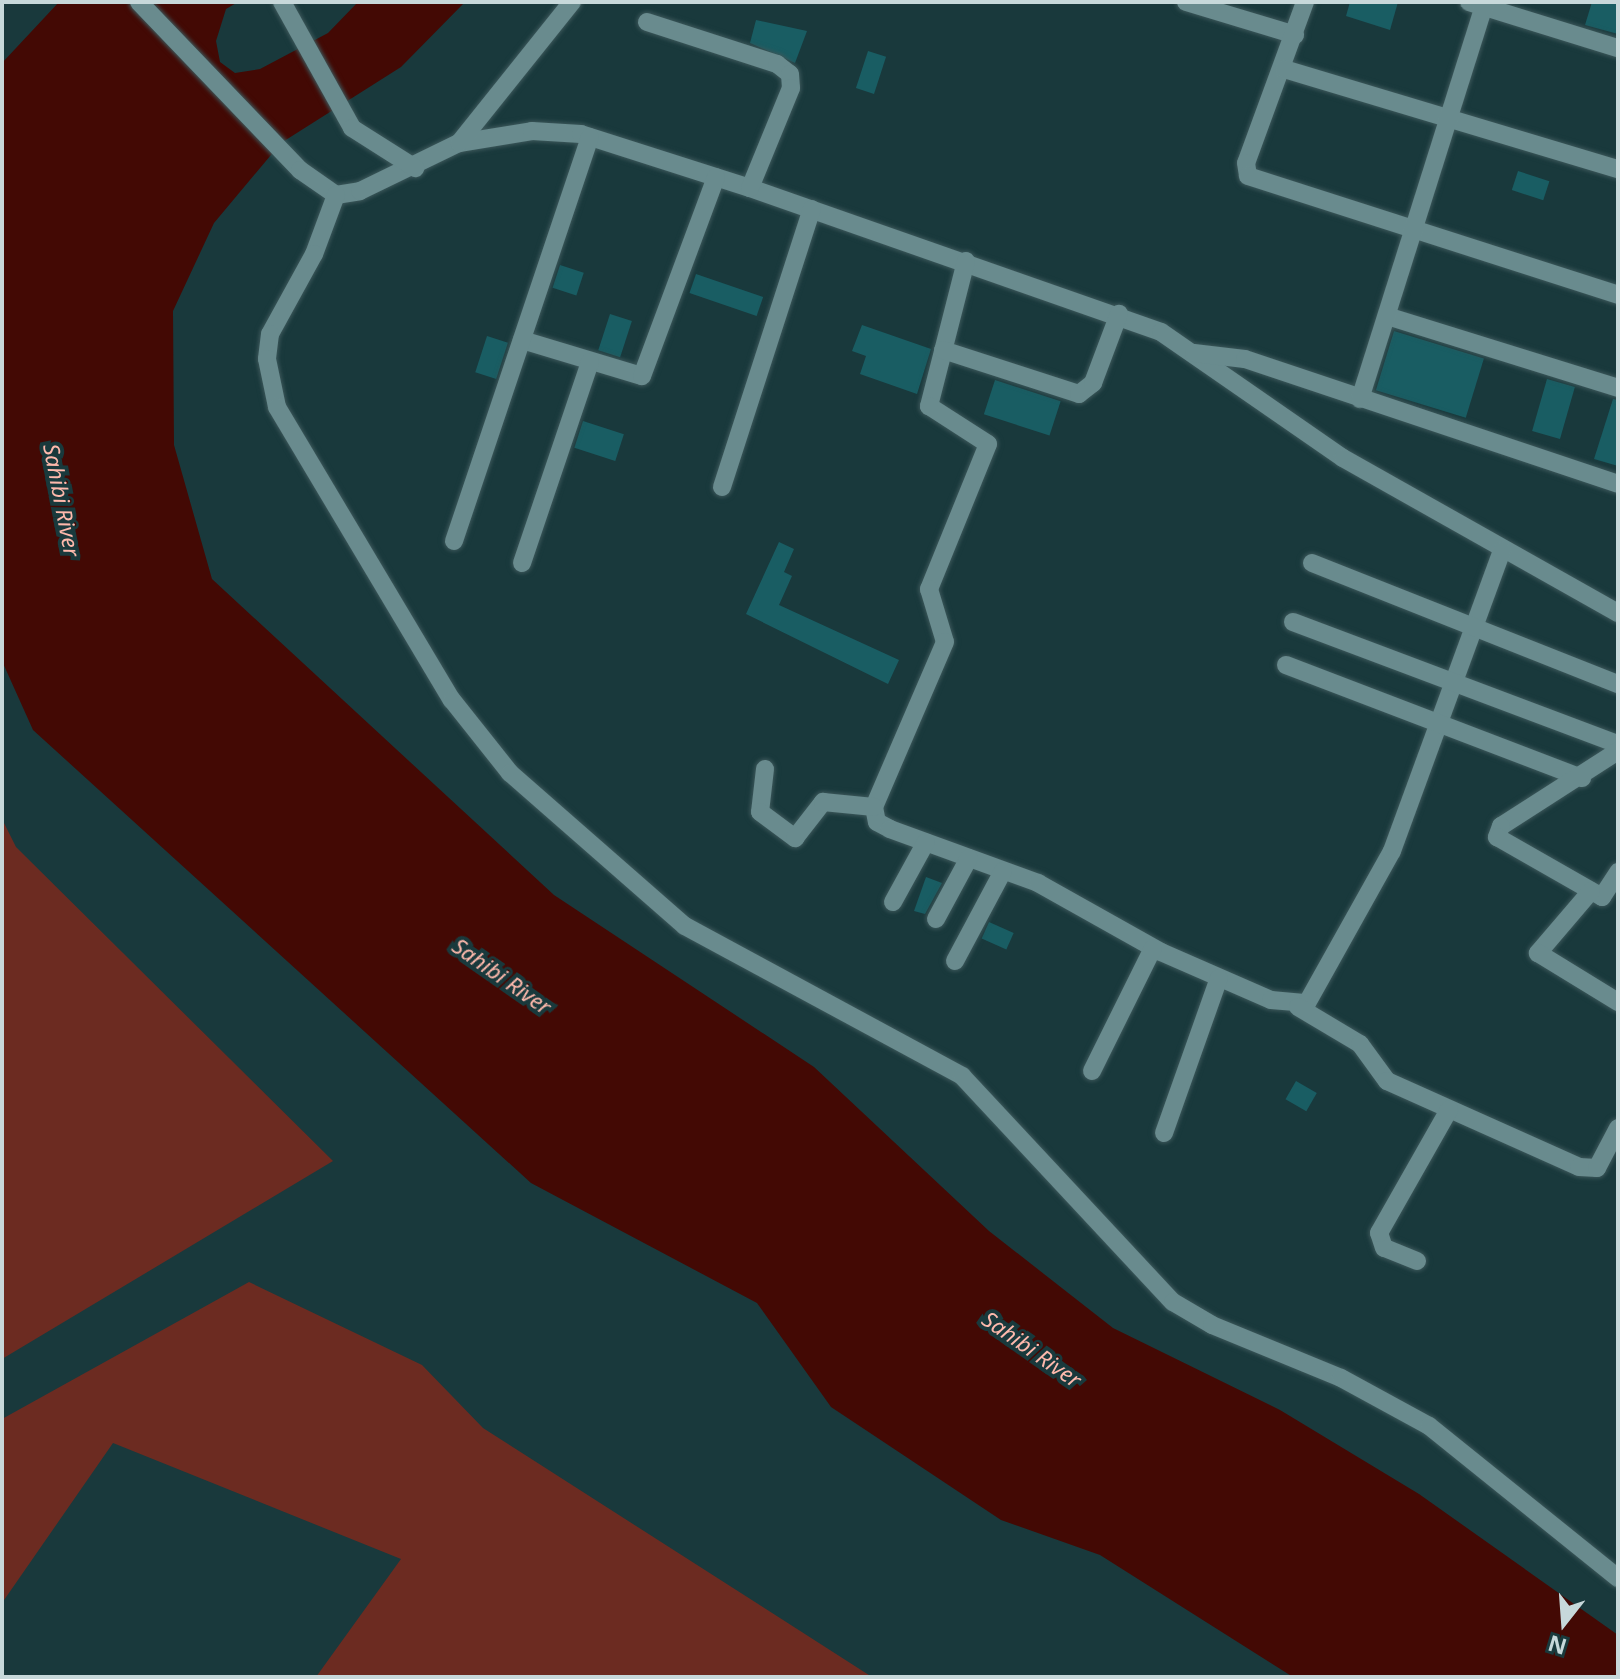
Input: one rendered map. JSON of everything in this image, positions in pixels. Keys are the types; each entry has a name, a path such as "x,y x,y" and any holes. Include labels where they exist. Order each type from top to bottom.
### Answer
{"street":[{"path":"139,2 300,170 336,195"},
{"path":"282,2 352,128 415,168"},
{"path":"459,143 572,2"},
{"path":"1186,2 1295,35"},
{"path":"1305,2 1284,69 1246,163 1248,176 1411,233 1618,295"},
{"path":"1360,399 1449,116 1479,4 1618,48"},
{"path":"647,22 777,64 790,74 791,88 750,188"},
{"path":"1284,69 1618,169"},
{"path":"336,195 415,168 459,143 532,131 590,137 750,188 1119,314 1192,353 1343,458 1618,613"},
{"path":"454,541 590,137"},
{"path":"522,340 634,376 648,371 716,177"},
{"path":"336,195 314,254 270,334 267,359 277,407 452,700 510,773 685,926 962,1076 1173,1302 1212,1325 1341,1378 1429,1426 1618,1578"},
{"path":"722,487 812,209"},
{"path":"966,261 929,406 988,444 929,589 945,642 874,807 877,822 1057,893 1153,948 1219,978 1298,1007 1360,1044 1378,1076 1589,1170 1604,1159 1618,1128"},
{"path":"943,350 1079,394 1093,383 1119,314"},
{"path":"1387,316 1618,388"},
{"path":"1192,353 1245,359 1618,484"},
{"path":"522,563 590,362"},
{"path":"1298,1007 1316,989 1392,851 1471,626 1502,550"},
{"path":"1312,563 1618,684"},
{"path":"1293,622 1618,744"},
{"path":"1286,665 1582,778"},
{"path":"1604,898 1497,837 1501,826 1582,778 1618,751"},
{"path":"765,769 760,812 795,838 823,802 874,807"},
{"path":"893,902 926,842"},
{"path":"936,919 969,858"},
{"path":"955,961 1003,871"},
{"path":"1618,872 1604,898 1538,953 1618,1002"},
{"path":"1092,1071 1153,948"},
{"path":"1164,1133 1219,978"},
{"path":"1417,1261 1384,1248 1379,1233 1449,1110"}],"shaded area":[{"path":"2,819 16,847 333,1161 2,1359"},
{"path":"249,1282 422,1365 483,1428 872,1677 316,1677 401,1559 113,1443 2,1603 2,1419"}],"water":[{"name":"Sahibi River","path":"59,2 238,2 226,9 216,41 220,62 235,73 260,69 328,33 358,2 465,2 401,67 281,143 214,223 173,311 174,445 212,579 554,895 814,1067 989,1231 1113,1328 1280,1410 1419,1494 1618,1635 1618,1677 1293,1677 1100,1555 1001,1520 831,1407 757,1303 531,1183 33,730 2,661 2,63"}],"building":[{"path":"1350,2 1398,2 1390,30 1346,16"},
{"path":"1592,2 1618,2 1618,34 1585,25"},
{"path":"756,20 807,31 795,63 750,43"},
{"path":"868,51 886,57 874,94 856,88"},
{"path":"1518,171 1549,181 1543,200 1512,190"},
{"path":"560,265 584,273 576,296 553,288"},
{"path":"696,274 763,297 757,316 689,293"},
{"path":"610,314 632,321 620,357 598,350"},
{"path":"862,325 931,349 917,394 860,374 866,356 852,351"},
{"path":"1394,331 1484,358 1466,418 1376,390"},
{"path":"487,336 508,343 496,379 475,372"},
{"path":"1547,379 1575,387 1560,439 1532,431"},
{"path":"995,380 1061,401 1049,436 984,414"},
{"path":"1613,399 1618,400 1618,466 1594,459"},
{"path":"583,421 624,434 615,461 574,448"},
{"path":"779,542 794,549 784,572 792,576 779,605 899,660 888,684 746,614"},
{"path":"926,877 942,883 925,914 914,911"},
{"path":"989,922 1014,933 1006,949 982,938"},
{"path":"1296,1081 1317,1093 1306,1111 1286,1099"}]}
